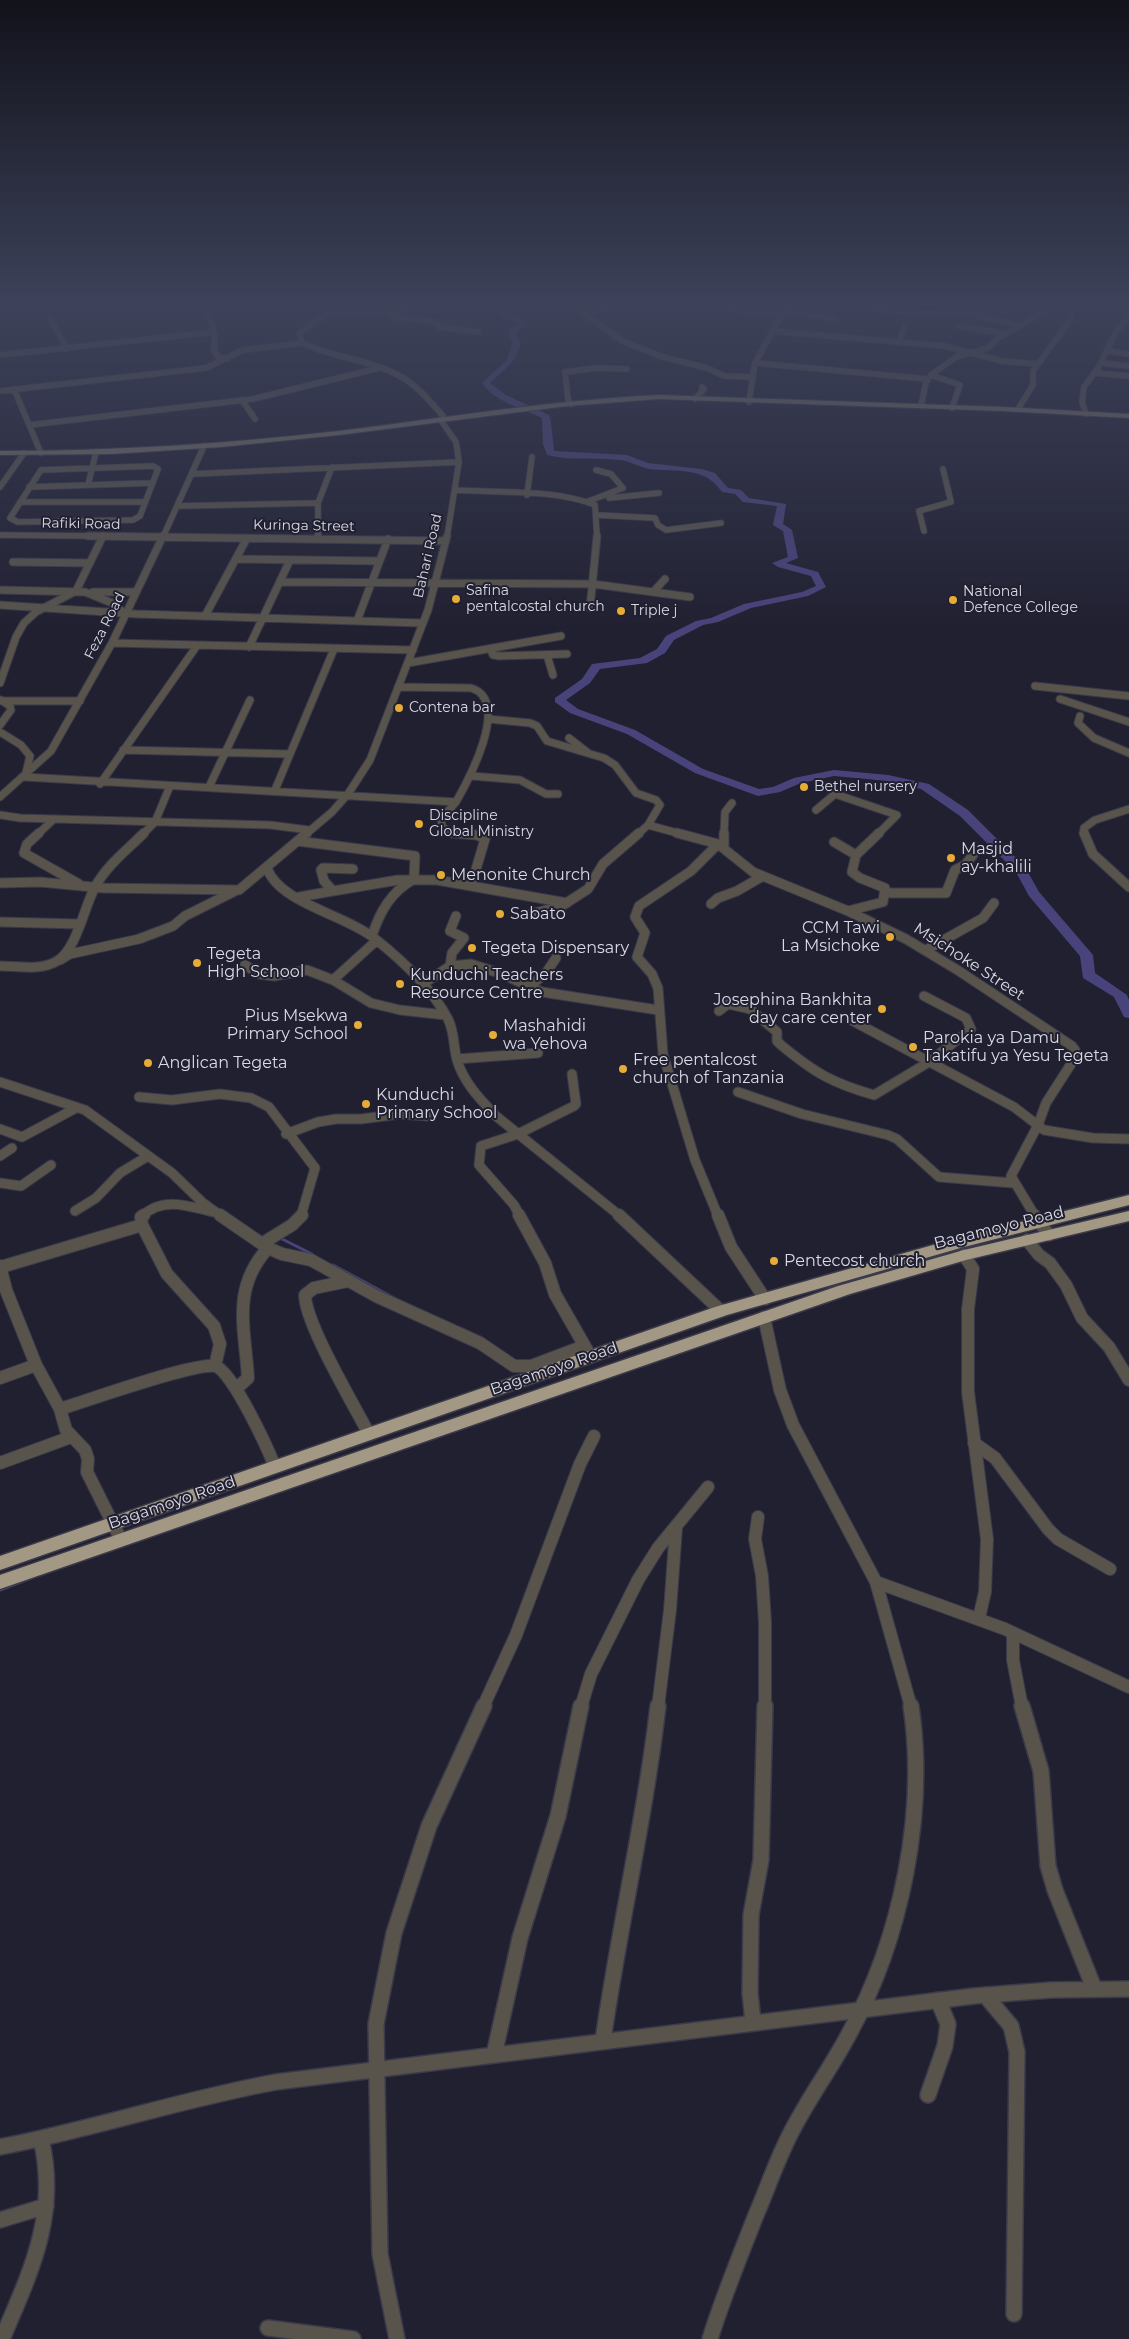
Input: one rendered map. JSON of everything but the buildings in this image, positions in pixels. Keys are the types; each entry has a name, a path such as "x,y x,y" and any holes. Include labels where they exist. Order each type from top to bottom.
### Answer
{"highway":[{"name":"Bagamoyo Road","path":"0,1582 764,1317 844,1290 964,1255 1027,1240 1045,1228 1129,1200"},
{"name":"Bagamoyo Road","path":"0,1563 369,1434 588,1351 859,1271 1045,1228 1129,1216"}],"street":[{"path":"25,415 41,453"},
{"path":"29,425 113,415"},
{"path":"252,415 255,419"},
{"name":"Bahari Road","path":"0,966 43,967 70,954 139,938 173,926 186,916 244,887 348,794 370,760 408,663 436,583 456,490 459,462 456,442 442,422 442,415"},
{"path":"0,453 96,452 204,446 295,438 468,415"},
{"path":"1111,415 1129,416"},
{"name":"Feza Road","path":"0,797 25,777 52,751 112,643 178,506 204,446"},
{"path":"88,485 96,452"},
{"path":"0,487 24,453"},
{"path":"526,495 532,457"},
{"path":"192,474 459,462"},
{"path":"155,466 158,469 151,483 139,518 129,521 14,521 10,516 37,473 41,470 155,466"},
{"path":"318,539 318,503 332,467"},
{"path":"924,531 920,511 951,502 943,469"},
{"path":"456,490 589,501 620,490 623,486 611,474 596,470"},
{"path":"29,486 151,483"},
{"path":"108,503 111,484"},
{"path":"55,503 60,486"},
{"path":"600,497 659,493"},
{"path":"589,501 595,505 597,538 590,608"},
{"path":"20,502 144,502"},
{"path":"178,506 318,503"},
{"path":"596,515 655,518 658,524 666,530 721,523"},
{"name":"Rafiki Road","path":"0,536 162,538"},
{"path":"0,683 5,673 9,655 24,622 40,608 75,592 104,536"},
{"name":"Kuringa Street","path":"162,538 446,540"},
{"path":"205,616 247,538"},
{"path":"357,621 370,582 388,539"},
{"path":"236,559 378,561"},
{"path":"249,648 290,560"},
{"path":"13,562 90,563"},
{"path":"654,592 665,580"},
{"path":"281,582 593,584 690,597"},
{"path":"0,590 136,592"},
{"path":"85,592 112,603 117,609 126,613"},
{"path":"0,605 126,613 421,623"},
{"path":"408,663 491,650 561,636"},
{"path":"112,643 196,647 412,650"},
{"path":"100,784 196,647"},
{"path":"275,790 326,674 334,649"},
{"path":"491,650 494,655 499,656 566,654"},
{"path":"546,655 553,675"},
{"path":"1035,686 1129,696"},
{"path":"398,687 480,690 484,694 488,718 482,752 472,776 456,802 441,819 442,827 452,832 477,835 485,839 471,886"},
{"path":"1060,699 1129,722"},
{"path":"0,700 80,701"},
{"path":"0,700 7,703 11,710 0,725"},
{"path":"209,788 250,700"},
{"path":"1080,716 1078,723 1081,728 1107,744 1129,752"},
{"path":"488,718 530,723 537,726 547,741 568,750 604,758 615,765 636,793 659,802 660,809 648,825 603,864 588,889 567,903 530,914"},
{"path":"0,732 21,745 30,756 25,777 100,784 275,790 348,794 433,802 456,802"},
{"path":"569,738 590,754"},
{"path":"123,750 290,754"},
{"path":"472,776 520,780 546,794 558,794"},
{"path":"58,961 72,942 95,887 112,863 154,822 170,786"},
{"path":"816,810 835,794 897,815 856,856 852,872 860,878 885,888 883,902 848,911"},
{"path":"732,803 725,812 721,845 691,871 639,906 635,917 645,933 638,960 650,970 655,978 660,998 658,1010 663,1054 678,1096 695,1160 731,1247 765,1299"},
{"path":"1129,809 1095,820 1084,828 1083,839 1095,856 1129,887"},
{"path":"0,815 54,819 270,825 309,830"},
{"path":"54,819 28,844 24,853 80,884"},
{"name":"Msichoke Street","path":"648,825 721,845 746,868 848,911 926,950 1068,1042 1075,1050 1072,1064 1046,1103 1038,1125 1013,1170 1011,1176 1013,1183"},
{"path":"297,841 413,854 415,856 414,879"},
{"path":"834,842 856,856"},
{"path":"885,893 946,893 955,870 965,865 974,856"},
{"path":"267,868 270,878 292,895 374,938 416,975 445,1015 454,1034 457,1059 465,1080 496,1116 608,1205 721,1312"},
{"path":"333,892 324,881 321,870 323,868 353,868"},
{"path":"711,904 718,898 737,891 763,876"},
{"path":"299,897 359,886 414,879 437,880 567,903"},
{"path":"333,980 374,938 379,913 401,887 414,879"},
{"path":"0,883 26,881 80,884 95,887 236,891"},
{"path":"926,950 983,918 994,903"},
{"path":"450,966 452,953 464,938 450,931 456,916"},
{"path":"0,922 79,924"},
{"path":"529,987 546,973 556,958"},
{"path":"423,984 450,966 462,964 478,966 529,987 556,995 658,1010"},
{"path":"245,965 254,974 286,977 307,970 333,980 371,1002 400,1010 445,1015"},
{"path":"719,1011 728,1004 750,1009 777,1032 777,1041 781,1045 811,1070 860,1092 874,1095 929,1062 971,1030 966,1018 924,996"},
{"path":"851,1020 1014,1107 1038,1125 1052,1132 1085,1137 1129,1139"},
{"path":"457,1059 538,1053"},
{"path":"0,1082 85,1110 172,1173 203,1204 265,1245 282,1254 311,1260 348,1281 480,1343 514,1366 530,1366 588,1351 560,1302 545,1263 514,1204 479,1165 481,1146 518,1134 574,1106 576,1104 572,1074"},
{"path":"738,1092 827,1121 897,1138 940,1177 1013,1183 1045,1228"},
{"path":"139,1097 168,1102 225,1093 240,1095 267,1105 286,1134 315,1168 301,1217 265,1245 254,1263 244,1292 242,1313 248,1378 236,1389"},
{"path":"0,1129 22,1137 76,1108"},
{"path":"286,1134 318,1122 336,1119 361,1119 400,1114 428,1116"},
{"path":"0,1156 12,1148"},
{"path":"75,1211 96,1198 120,1173 148,1156"},
{"path":"0,1183 21,1186 52,1165"},
{"path":"215,1366 220,1343 215,1331 204,1312 173,1281 158,1259 142,1225 141,1217 156,1204 166,1202 219,1214"},
{"path":"121,1540 87,1472 88,1459 85,1450 66,1430 60,1408 36,1365 3,1291 1,1267 142,1225"},
{"path":"1027,1240 1039,1255 1050,1263 1066,1285 1082,1318 1109,1347 1128,1377"},
{"path":"964,1255 973,1269 968,1291 968,1392 974,1443 984,1497 986,1537 986,1579 979,1618"},
{"path":"348,1281 314,1288 305,1295 305,1301 312,1323 336,1365 369,1434"},
{"path":"710,2339 722,2300 784,2144 862,2009 883,1962 899,1910 915,1805 917,1770 916,1740 909,1694 876,1582 793,1425 780,1390 764,1317"},
{"path":"0,1378 36,1365"},
{"path":"60,1408 189,1369 215,1366 224,1371 236,1389 266,1444 275,1467"},
{"path":"397,2339 380,2254 376,2024 394,1933 429,1826 512,1643 580,1464 594,1436"},
{"path":"0,1463 71,1437"},
{"path":"974,1443 995,1458 1048,1529 1058,1539 1110,1569"},
{"path":"494,2056 524,1920 564,1792 582,1700 591,1674 629,1594 658,1548 708,1487"},
{"path":"753,2022 750,1994 751,1914 762,1852 765,1753 765,1622 762,1576 755,1539 758,1517"},
{"path":"603,2040 611,1978 634,1848 650,1776 670,1610 676,1528"},
{"path":"876,1582 979,1618 1084,1664 1129,1687"},
{"path":"1013,1633 1013,1660 1017,1689 1041,1771 1048,1866 1055,1890 1094,1988"},
{"path":"0,2147 117,2122 235,2089 603,2040 938,2000 1045,1989 1094,1988 1129,1990"},
{"path":"985,1995 1011,2024 1016,2038 1018,2065 1014,2314"},
{"path":"928,2095 945,2046 948,2024 938,2000"},
{"path":"2,2339 33,2258 46,2206 49,2170 41,2139"},
{"path":"0,2220 46,2206"},
{"path":"268,2328 353,2339"}],"waterway":[{"path":"542,415 546,417 548,426 548,448 550,453 569,456 627,458 648,466 702,471 720,481 725,490 738,492 746,500 783,506 778,525 787,530 793,558 777,563 815,574 821,587 805,594 748,606 714,620 700,623 670,638 661,651 643,661 596,666 594,672 586,681 559,700 574,711 631,732 699,771 758,793 776,790 798,780 834,773 888,778 925,786 964,813 1021,870 1033,893 1086,955 1089,966 1088,975 1120,995 1129,1014"},
{"path":"280,1238 312,1254"},
{"path":"333,1265 396,1299"},
{"path":"0,1590 31,1578"}],"place":[{"name":"Safina pentalcostal church","path":"456,599"},
{"name":"National Defence College","path":"953,600"},
{"name":"Triple j","path":"621,611"},
{"name":"Contena bar","path":"399,708"},
{"name":"Bethel nursery","path":"804,787"},
{"name":"Discipline Global Ministry","path":"419,824"},
{"name":"Masjid ay-khalili","path":"951,858"},
{"name":"Menonite Church","path":"441,875"},
{"name":"Sabato","path":"500,914"},
{"name":"CCM Tawi La Msichoke","path":"890,937"},
{"name":"Tegeta Dispensary","path":"472,948"},
{"name":"Tegeta High School","path":"197,963"},
{"name":"Kunduchi Teachers Resource Centre","path":"400,984"},
{"name":"Josephina Bankhita day care center","path":"882,1009"},
{"name":"Pius Msekwa Primary School","path":"358,1025"},
{"name":"Mashahidi wa Yehova","path":"493,1035"},
{"name":"Parokia ya Damu Takatifu ya Yesu Tegeta","path":"913,1047"},
{"name":"Anglican Tegeta","path":"148,1063"},
{"name":"Free pentalcost church of Tanzania","path":"623,1069"},
{"name":"Kunduchi Primary School","path":"366,1104"},
{"name":"Pentecost church","path":"774,1261"}]}
